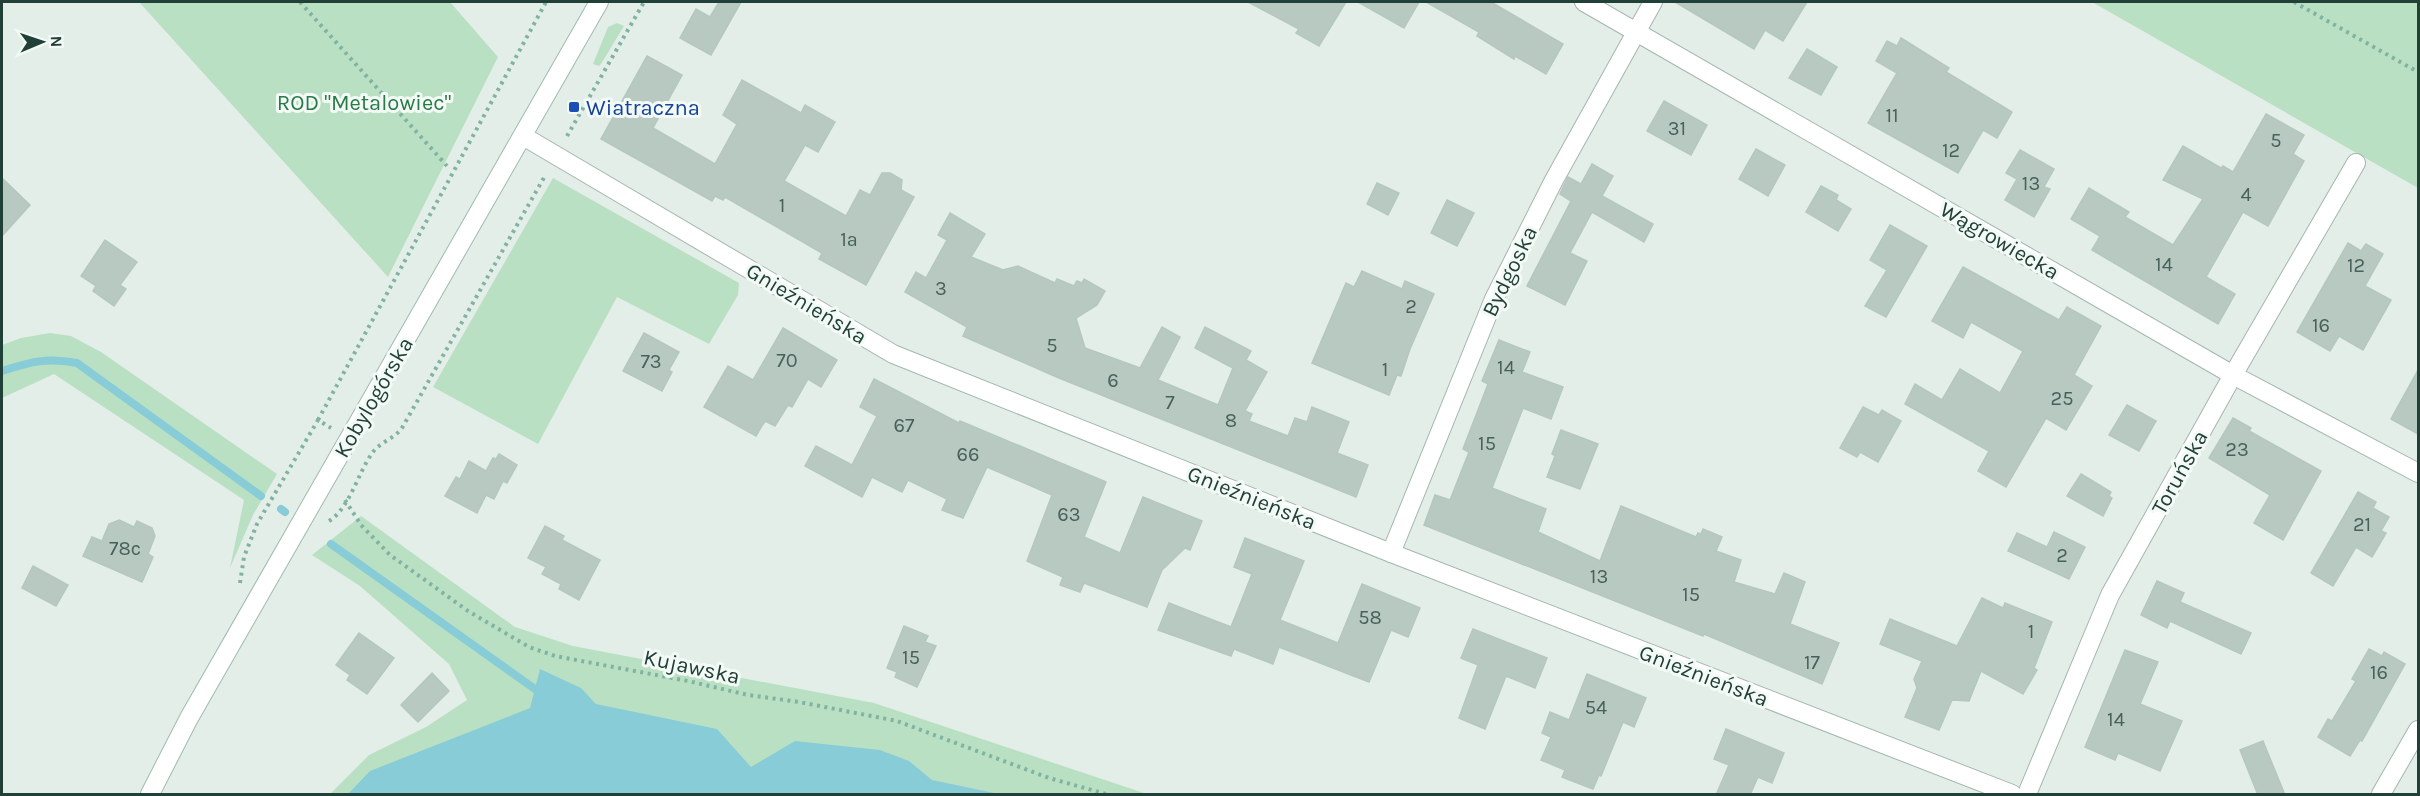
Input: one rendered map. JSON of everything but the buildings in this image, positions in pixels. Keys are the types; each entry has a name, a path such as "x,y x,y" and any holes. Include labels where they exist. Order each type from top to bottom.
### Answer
{"street":[{"name":"Kobylogórska","path":"150,795 189,718 599,2"},
{"name":"Wągrowiecka","path":"1584,2 2234,375 2418,473"},
{"name":"Bydgoska","path":"1391,553 1494,299 1554,180 1653,2"},
{"name":"Gnieźnieńska","path":"523,136 893,354 1391,553 2012,795"},
{"name":"Toruńska","path":"2027,795 2110,595 2356,163"},
{"path":"2381,795 2418,730"}],"path":[{"path":"300,2 447,166"},
{"path":"318,420 546,2"},
{"path":"374,450 392,440 402,428 644,2"},
{"path":"2294,2 2418,72"},
{"name":"Kujawska","path":"329,473 361,525 390,555 468,611 529,648 555,656 688,681 748,695 799,702 897,721 1049,778 1106,795"}],"green space":[{"name":"ROD \"Metalowiec\"","path":"139,2 450,2 498,57 388,277"},
{"path":"2092,2 2418,2 2418,188"},
{"path":"617,23 624,26 601,64 599,66 593,64 608,27"},
{"path":"553,178 739,283 738,295 709,344 617,297 538,444 433,387"},
{"path":"50,333 71,336 101,352 277,474 253,515 230,568 244,500 54,374 2,398 2,345 21,338"},
{"path":"361,516 515,627 573,646 874,703 1147,794 330,794 369,755 426,727 467,700 449,664 360,586 312,555"}],"water":[{"path":"540,669 581,688 596,704 717,729 751,767 795,741 880,750 909,761 932,780 999,794 348,794 370,771 530,708"}],"waterway":[{"path":"2,371 39,361 57,360 77,363 261,496"},
{"path":"281,509 285,512"},
{"path":"331,544 535,689"}],"place":[{"name":"Wiatraczna","path":"574,107"}]}
